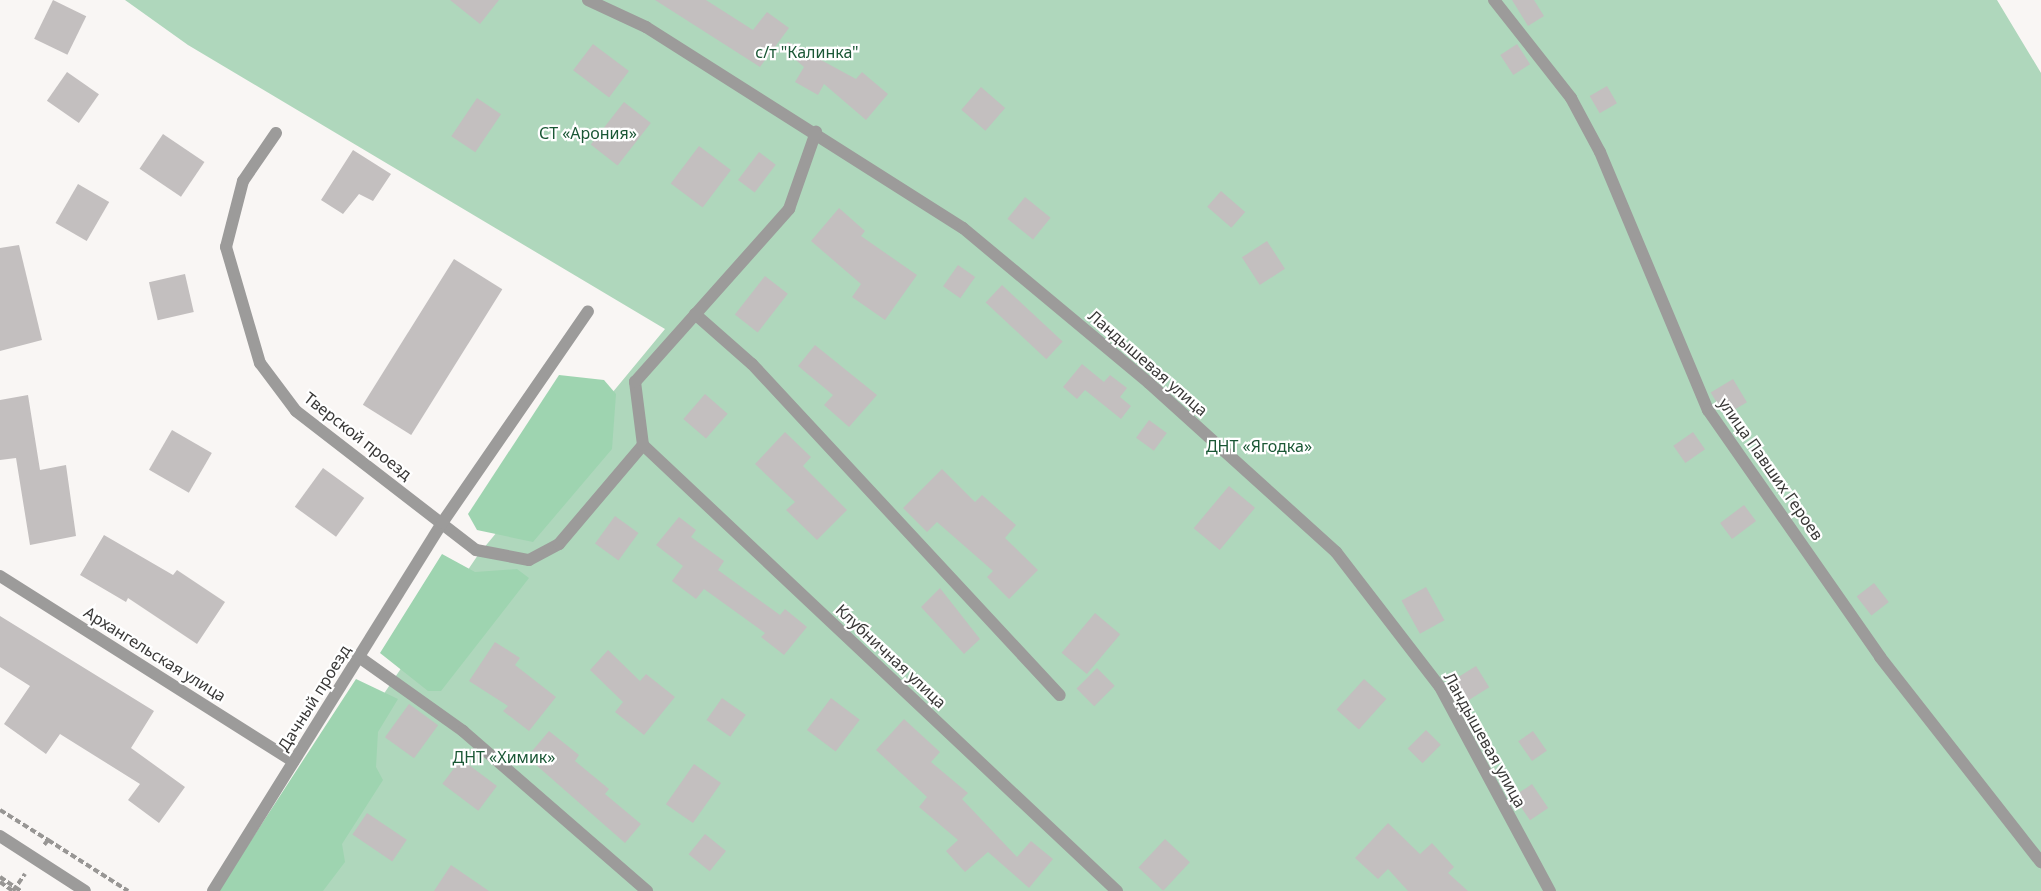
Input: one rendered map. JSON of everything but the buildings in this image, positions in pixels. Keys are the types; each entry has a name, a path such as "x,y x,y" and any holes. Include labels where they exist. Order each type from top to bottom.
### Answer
{"street":[{"name":"Ландышевая улица","path":"588,0 646,27 816,132 963,228 1149,383 1336,552 1440,687 1550,891"},
{"name":"улица Павших Героев","path":"1494,0 1571,98 1600,152 1708,410 1880,657 2041,862"},
{"path":"442,523 476,550 529,560 560,544 643,445 635,382 789,209 816,132"},
{"name":"Тверской проезд","path":"276,133 243,181 226,248 260,363 296,411 442,523"},
{"name":"Дачный проезд","path":"213,891 442,523 588,311"},
{"path":"695,314 752,364 1060,695"},
{"name":"Клубничная улица","path":"643,445 1117,891"},
{"name":"Архангельская улица","path":"0,576 293,761"},
{"path":"359,657 463,731 647,891"},
{"path":"0,836 85,891"}],"path":[{"path":"48,840 128,891"},
{"path":"0,877 21,891"},
{"path":"0,882 13,891"}],"green space":[{"name":"ДНТ «Ягодка»","path":"125,0 1997,0 2041,73 2041,891 250,891 478,555 665,329 188,45"},
{"path":"559,375 604,380 616,394 612,449 533,542 477,530 468,514"},
{"path":"442,554 475,572 517,569 529,578 441,691 428,691 380,653"},
{"path":"356,679 398,699 378,732 376,767 383,780 342,844 345,862 323,891 218,891"}],"park label":[{"name":"с/т \"Калинка\"","path":"807,52"},
{"name":"СТ «Арония»","path":"588,133"},
{"name":"ДНТ «Химик»","path":"504,757"}]}
